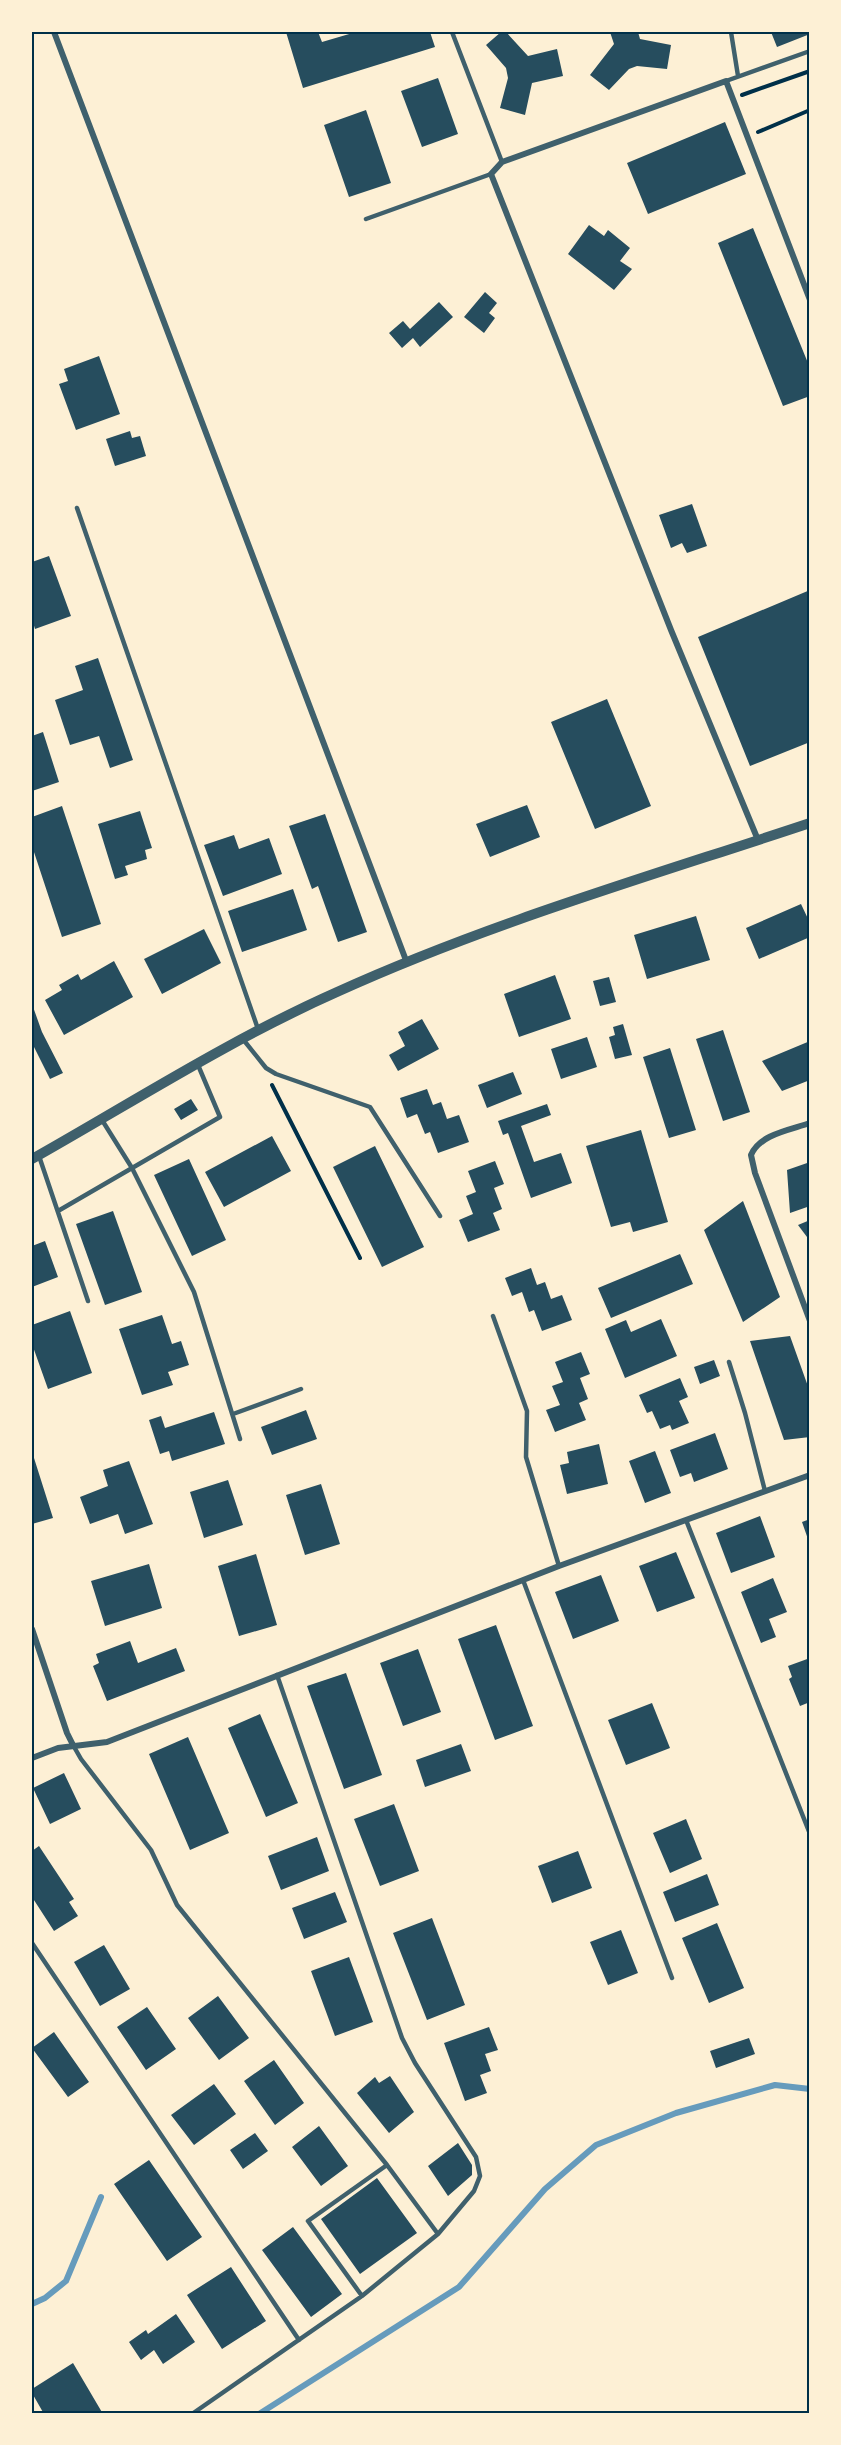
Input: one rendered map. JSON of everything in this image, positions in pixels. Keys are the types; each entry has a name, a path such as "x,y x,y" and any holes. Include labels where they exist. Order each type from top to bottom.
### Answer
{"street":[{"path":"54,32 407,963"},
{"path":"758,840 671,630 491,174 502,162 726,81 810,300"},
{"path":"35,1157 258,1029 337,992 557,906 810,823"},
{"path":"810,1123 765,1139 754,1148 751,1155 755,1173 806,1301 810,1321"},
{"path":"32,1758 73,1745 107,1742 559,1566 810,1475"},
{"path":"32,1629 73,1745"}],"lane":[{"path":"452,32 502,162"},
{"path":"730,32 738,76"},
{"path":"726,81 810,51"},
{"path":"366,219 491,174"},
{"path":"77,508 258,1029"},
{"path":"242,1038 258,1059 276,1074 370,1107 440,1216"},
{"path":"58,1211 220,1118 198,1065"},
{"path":"100,1118 132,1168 194,1292 240,1439"},
{"path":"35,1157 58,1211 88,1301"},
{"path":"493,1316 527,1411 526,1457 559,1566"},
{"path":"729,1362 765,1491"},
{"path":"233,1414 301,1389"},
{"path":"686,1520 810,1834"},
{"path":"523,1580 672,1978"},
{"path":"192,2414 362,2296 438,2234 474,2191 480,2176 476,2157 415,2063 402,2038 277,1675"},
{"path":"73,1745 81,1759 151,1850 177,1905 387,2165 438,2234"},
{"path":"32,1943 299,2340"},
{"path":"362,2296 308,2221 387,2165"}],"path":[{"path":"743,106 740,96 810,71"},
{"path":"754,134 810,110"},
{"path":"258,1059 360,1258"}],"building":[{"path":"286,32 318,32 322,42 356,32 430,32 435,47 303,88"},
{"path":"501,32 506,32 528,56 557,49 563,76 532,83 525,115 500,108 508,78 506,68 486,45"},
{"path":"610,32 638,32 640,39 671,45 667,69 637,66 629,69 609,90 590,75 614,44"},
{"path":"771,32 810,32 810,34 777,47"},
{"path":"438,78 458,134 422,147 401,91"},
{"path":"366,110 391,183 349,197 324,125"},
{"path":"725,122 746,174 648,214 627,163"},
{"path":"589,225 604,236 608,230 630,248 620,261 632,269 614,290 568,254"},
{"path":"753,228 810,368 810,396 783,406 718,243"},
{"path":"485,292 497,303 489,313 495,318 484,333 464,317"},
{"path":"439,302 453,317 420,347 413,338 402,348 389,333 403,321 410,329"},
{"path":"99,356 120,414 76,430 59,384 68,381 64,369"},
{"path":"130,431 132,438 140,436 146,456 115,466 106,439"},
{"path":"692,504 707,546 687,553 682,543 671,548 659,515"},
{"path":"49,556 71,616 35,629 32,619 32,562"},
{"path":"810,590 810,742 750,766 698,637"},
{"path":"98,658 133,760 110,768 99,736 70,745 55,700 83,690 75,666"},
{"path":"607,699 651,806 595,829 551,722"},
{"path":"43,732 59,782 32,791 32,736"},
{"path":"527,805 540,837 490,857 476,824"},
{"path":"62,806 101,924 62,937 32,846 32,817"},
{"path":"140,811 152,848 145,850 147,859 125,866 128,875 115,879 98,824"},
{"path":"325,814 367,932 338,942 318,886 312,889 289,826"},
{"path":"234,835 239,849 269,838 282,874 223,896 204,845"},
{"path":"293,889 307,930 242,952 228,911"},
{"path":"801,904 810,923 810,937 759,959 746,928"},
{"path":"696,916 710,960 647,979 634,935"},
{"path":"204,929 221,963 162,994 144,959"},
{"path":"114,961 133,997 64,1035 45,1000 62,990 59,985 78,974 81,980"},
{"path":"555,975 571,1019 519,1037 504,994"},
{"path":"609,977 616,1002 600,1006 593,981"},
{"path":"32,1004 42,1032 63,1073 50,1079 32,1043"},
{"path":"422,1019 439,1049 398,1071 389,1055 405,1046 398,1032"},
{"path":"623,1024 632,1055 615,1059 609,1037 615,1035 613,1027"},
{"path":"723,1030 750,1112 723,1121 696,1039"},
{"path":"587,1037 597,1067 561,1079 551,1049"},
{"path":"810,1041 810,1080 782,1091 762,1061"},
{"path":"670,1048 696,1130 669,1138 643,1057"},
{"path":"513,1072 522,1094 487,1108 478,1085"},
{"path":"427,1089 433,1105 441,1102 447,1119 459,1115 469,1142 438,1153 430,1132 425,1134 417,1114 407,1118 400,1098"},
{"path":"191,1099 198,1110 181,1120 174,1109"},
{"path":"547,1104 551,1115 521,1126 534,1162 561,1153 572,1183 531,1198 508,1133 503,1135 498,1121"},
{"path":"641,1130 668,1222 633,1232 630,1222 611,1227 586,1146"},
{"path":"272,1136 291,1171 224,1207 205,1172"},
{"path":"375,1146 424,1247 382,1267 333,1167"},
{"path":"189,1159 226,1240 192,1256 154,1175"},
{"path":"495,1161 504,1184 494,1188 502,1209 493,1213 500,1230 468,1242 459,1220 473,1214 466,1196 476,1192 468,1171"},
{"path":"810,1162 810,1206 790,1213 787,1170"},
{"path":"743,1201 780,1297 743,1322 704,1230"},
{"path":"113,1211 142,1292 105,1305 76,1224"},
{"path":"810,1220 810,1241 798,1225"},
{"path":"45,1241 58,1277 32,1287 32,1246"},
{"path":"680,1254 693,1284 611,1318 598,1288"},
{"path":"531,1268 537,1285 545,1282 551,1299 562,1295 572,1320 542,1331 534,1310 529,1312 522,1292 512,1296 505,1278"},
{"path":"70,1311 92,1373 48,1389 32,1344 32,1325"},
{"path":"162,1315 172,1344 181,1341 189,1365 168,1372 173,1385 142,1395 119,1329"},
{"path":"661,1319 677,1356 625,1378 605,1329 626,1320 631,1332"},
{"path":"790,1336 810,1392 810,1437 784,1440 750,1341"},
{"path":"581,1352 590,1374 580,1378 588,1399 579,1403 586,1420 555,1432 546,1410 560,1405 552,1386 563,1382 555,1362"},
{"path":"714,1360 720,1376 700,1384 694,1367"},
{"path":"680,1378 688,1397 679,1401 689,1423 672,1430 670,1425 660,1429 652,1411 647,1413 639,1395"},
{"path":"306,1410 317,1439 272,1455 261,1427"},
{"path":"214,1412 225,1444 172,1461 169,1451 160,1454 149,1420 161,1416 165,1428"},
{"path":"715,1433 728,1469 694,1482 691,1473 680,1477 670,1450"},
{"path":"599,1444 608,1484 567,1494 560,1465 569,1463 567,1452"},
{"path":"655,1451 671,1493 645,1503 629,1461"},
{"path":"34,1458 53,1518 32,1524 32,1459"},
{"path":"129,1461 153,1524 125,1534 118,1514 90,1524 80,1497 108,1486 103,1470"},
{"path":"228,1480 243,1525 204,1538 190,1492"},
{"path":"321,1484 340,1544 305,1555 286,1495"},
{"path":"760,1516 775,1557 731,1573 716,1533"},
{"path":"810,1519 810,1542 809,1542 802,1522"},
{"path":"676,1552 695,1598 657,1612 639,1566"},
{"path":"256,1554 277,1625 239,1636 218,1566"},
{"path":"149,1564 162,1608 105,1626 91,1581"},
{"path":"601,1575 619,1621 573,1639 555,1592"},
{"path":"773,1578 787,1612 769,1619 776,1637 761,1643 741,1592"},
{"path":"496,1625 533,1726 495,1740 458,1639"},
{"path":"130,1641 138,1663 176,1648 185,1671 107,1701 93,1666 99,1663 96,1654"},
{"path":"418,1649 441,1712 403,1726 380,1663"},
{"path":"810,1658 810,1702 800,1706 789,1679 792,1677 788,1666"},
{"path":"346,1673 382,1775 344,1789 307,1686"},
{"path":"652,1703 670,1748 626,1765 608,1720"},
{"path":"260,1714 298,1803 266,1817 228,1728"},
{"path":"188,1737 229,1833 190,1850 149,1754"},
{"path":"461,1744 471,1771 425,1787 416,1760"},
{"path":"64,1773 81,1809 50,1824 33,1788"},
{"path":"394,1804 419,1871 380,1886 354,1819"},
{"path":"686,1819 702,1859 670,1873 653,1833"},
{"path":"317,1837 329,1871 281,1890 268,1856"},
{"path":"39,1846 74,1899 69,1902 78,1916 54,1931 32,1897 32,1851"},
{"path":"578,1851 592,1888 552,1903 538,1866"},
{"path":"707,1874 719,1905 675,1922 663,1892"},
{"path":"335,1892 347,1922 304,1939 292,1908"},
{"path":"432,1918 465,2005 427,2020 393,1933"},
{"path":"717,1923 744,1988 709,2003 682,1938"},
{"path":"621,1930 638,1973 608,1985 590,1942"},
{"path":"104,1945 130,1989 100,2006 74,1962"},
{"path":"349,1957 373,2022 335,2036 311,1971"},
{"path":"218,1996 249,2038 219,2060 188,2018"},
{"path":"147,2007 176,2049 146,2070 117,2027"},
{"path":"489,2027 498,2050 485,2054 491,2071 480,2075 487,2093 465,2101 444,2043"},
{"path":"54,2032 89,2082 68,2097 32,2048"},
{"path":"749,2038 755,2054 716,2068 710,2051"},
{"path":"274,2060 304,2103 275,2125 244,2081"},
{"path":"390,2076 414,2112 389,2133 357,2093 375,2077 379,2083"},
{"path":"214,2084 236,2114 194,2145 171,2115"},
{"path":"319,2126 348,2166 321,2186 292,2147"},
{"path":"255,2133 268,2151 243,2169 230,2150"},
{"path":"458,2143 472,2165 472,2175 448,2196 428,2166"},
{"path":"149,2160 202,2237 167,2261 114,2184"},
{"path":"377,2178 417,2233 360,2274 321,2219"},
{"path":"293,2227 342,2294 311,2317 262,2250"},
{"path":"231,2267 266,2321 222,2349 187,2295"},
{"path":"176,2314 195,2342 163,2364 154,2350 141,2360 129,2342 146,2330 148,2334"},
{"path":"73,2363 103,2414 44,2414 32,2389"}],"waterway":[{"path":"259,2414 459,2287 545,2189 596,2145 676,2113 775,2085 810,2089"},
{"path":"32,2304 45,2298 66,2281 101,2197"}]}
